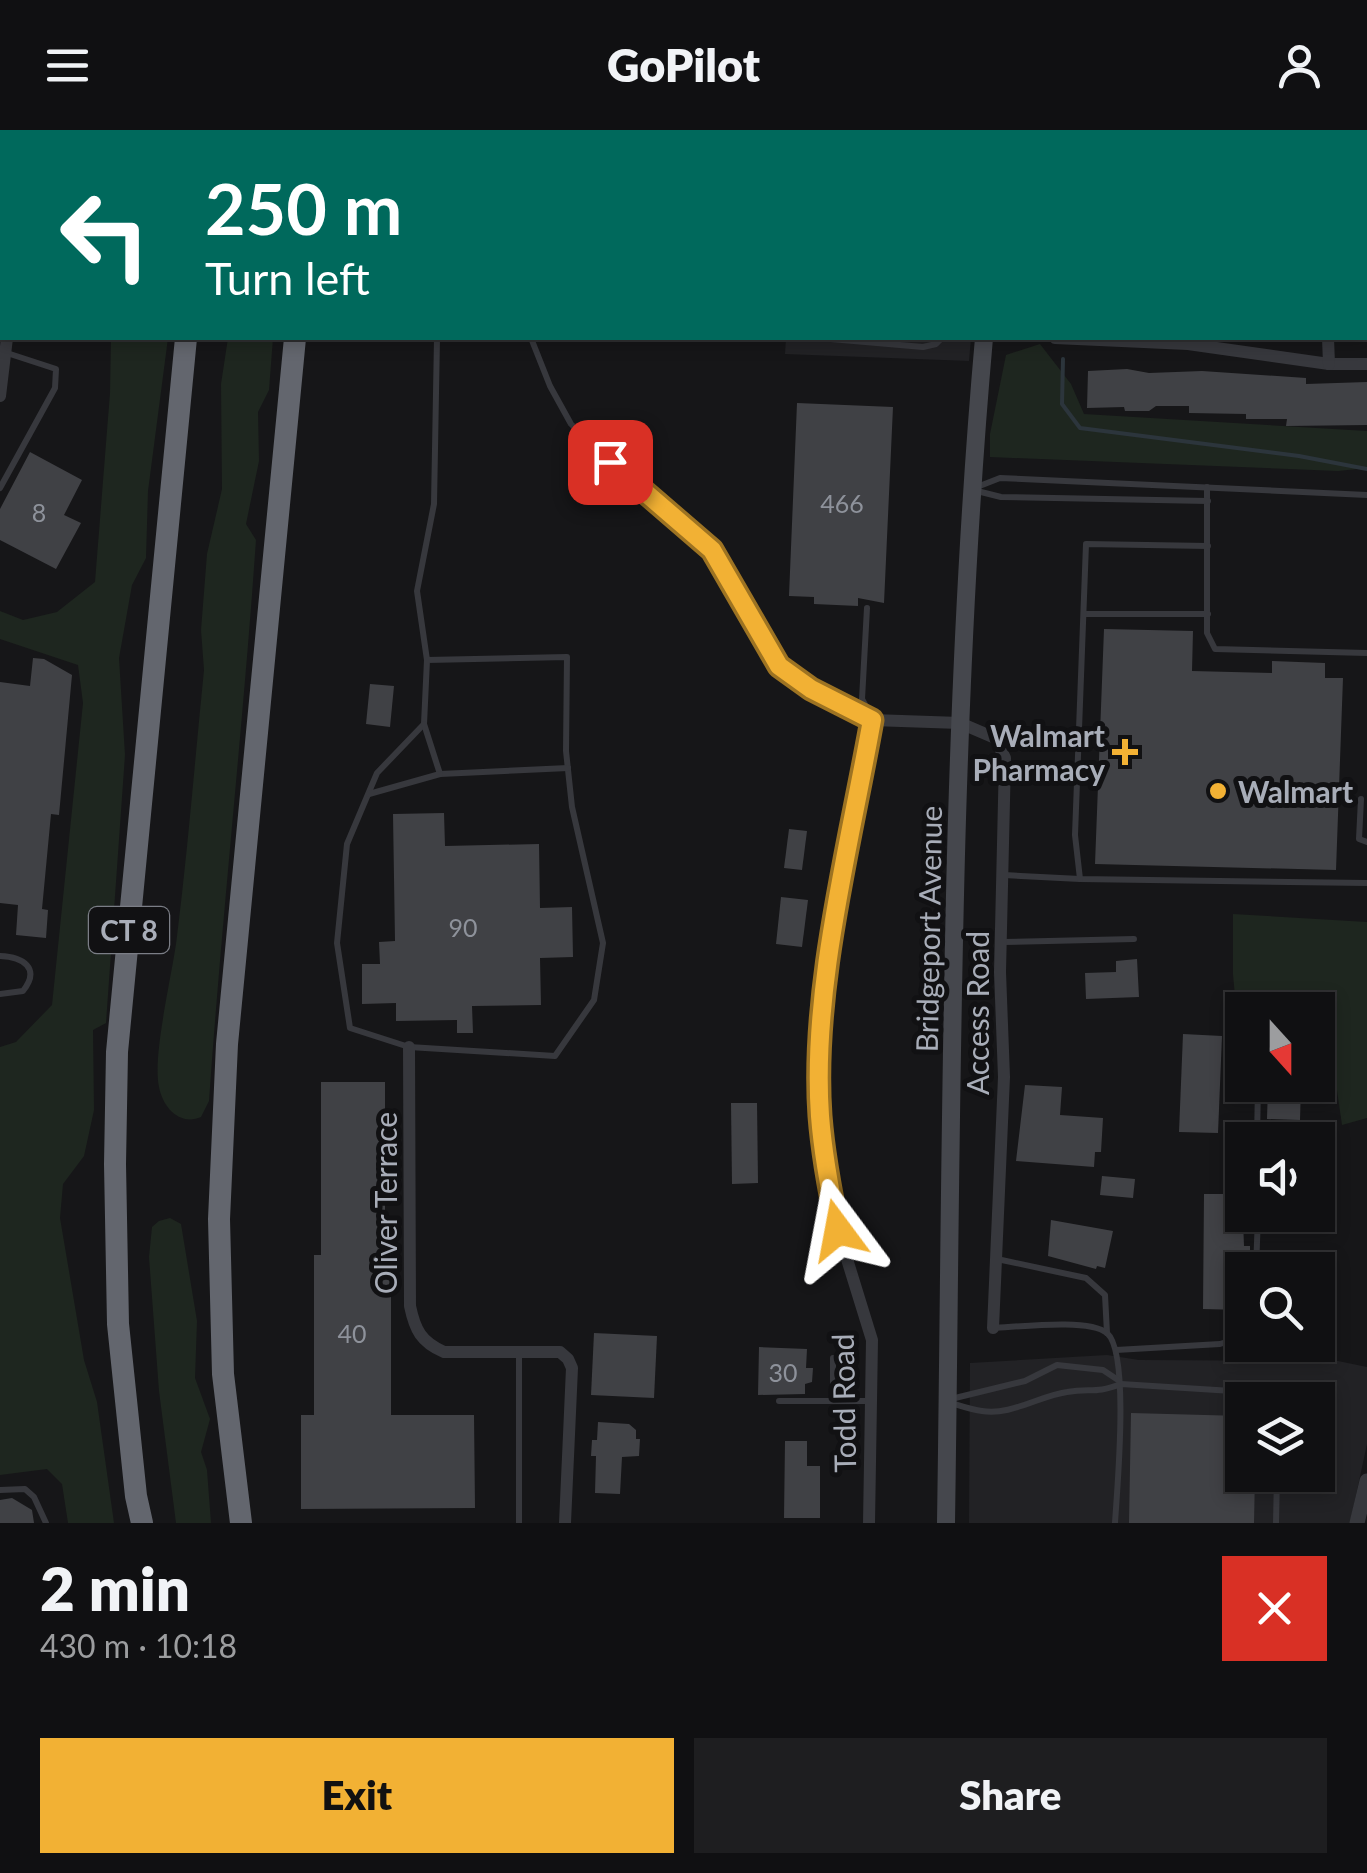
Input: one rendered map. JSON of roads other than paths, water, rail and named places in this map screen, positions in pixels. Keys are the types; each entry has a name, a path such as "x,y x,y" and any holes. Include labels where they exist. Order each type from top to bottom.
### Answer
{"highway":[{"name":"CT 8","path":"142,1523 118,1324 114,1164 117,1052 186,340"},
{"path":"241,1523 223,1374 219,1219 227,1044 295,340"}],"main road":[{"name":"Bridgeport Avenue","path":"946,1523 945,1401 960,724 971,489 984,340"}],"street":[{"path":"1144,340 1188,341 1329,364 1367,364"},
{"path":"1328,340 1329,364"},
{"path":"0,396 7,345"},
{"path":"872,720 960,724"},
{"name":"Todd Road","path":"869,1523 872,1340 838,1230 826,1175 820,1065 824,990 872,720"},
{"name":"Access Road","path":"960,724 995,738 1005,758 1004,1076 993,1328"},
{"name":"Oliver Terrace","path":"409,1047 410,1306 414,1329 428,1344 444,1352 560,1352 568,1359 572,1368 566,1523"},
{"path":"1357,1523 1367,1480"}],"lane":[{"path":"437,340 434,504 418,591 427,660 424,724 440,774"},
{"path":"532,340 571,424 629,482 712,550 779,666 811,689 872,720"},
{"path":"841,340 922,347 940,340"},
{"path":"0,488 55,388 56,369 7,345"},
{"path":"971,489 1000,478 1367,495"},
{"path":"1207,487 1207,633 1216,650 1367,653"},
{"path":"971,489 1000,497 1209,501"},
{"path":"1080,880 1075,835 1086,544 1208,546"},
{"path":"867,608 862,699 872,720"},
{"path":"1086,614 1208,614"},
{"path":"424,724 377,773 346,844 337,943 350,1028 409,1047 555,1056 594,1000 603,943 572,808 567,657 427,660"},
{"path":"368,794 440,774 568,768"},
{"path":"1361,799 1359,838 1367,842"},
{"path":"1004,875 1080,880 1367,883"},
{"path":"1002,942 1134,939"},
{"path":"0,956 25,962 30,983 23,992 0,994"},
{"path":"996,1258 1086,1278 1105,1295 1108,1333 1116,1350 1121,1384 1116,1523"},
{"path":"993,1328 1089,1326 1108,1333"},
{"path":"1116,1350 1225,1342"},
{"path":"520,1352 520,1523"},
{"path":"833,1358 833,1400"},
{"path":"945,1401 1024,1382 1057,1365 1103,1370 1121,1384"},
{"path":"945,1401 986,1412 1017,1408 1071,1391 1100,1392 1121,1384 1225,1391"},
{"path":"779,1401 871,1401"},
{"path":"0,1490 24,1489 34,1498 46,1523"},
{"path":"1276,1523 1277,1492"}],"waterway":[{"path":"1063,359 1062,404 1080,428 1299,456 1367,469"}],"place":[{"name":"Walmart Pharmacy","path":"1125,752"},
{"name":"Walmart","path":"1218,791"}]}
